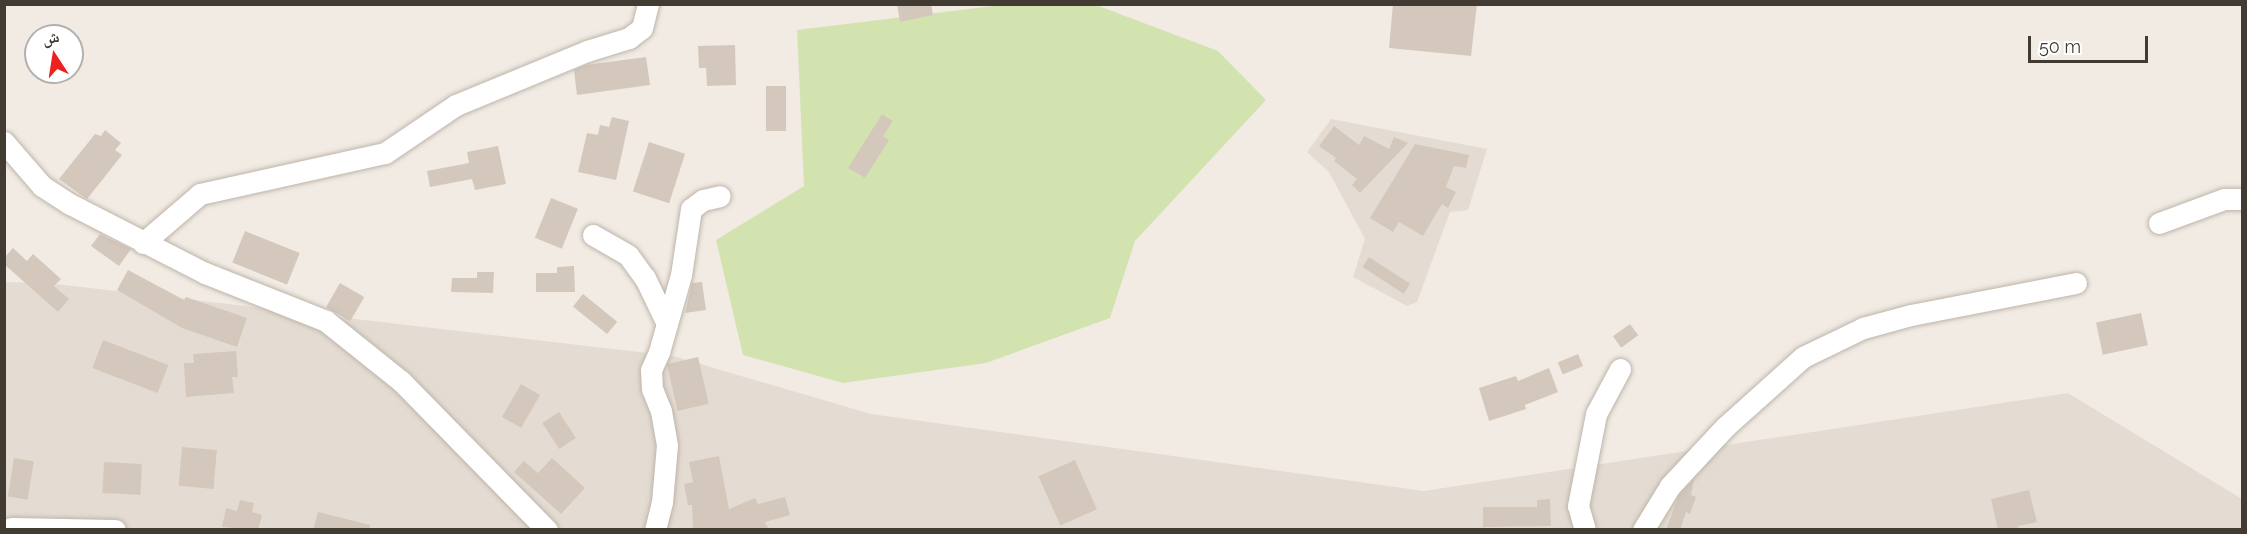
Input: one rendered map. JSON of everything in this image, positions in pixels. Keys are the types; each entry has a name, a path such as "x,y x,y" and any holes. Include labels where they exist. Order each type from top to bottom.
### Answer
{"street":[{"path":"143,243 200,194 385,153 456,105 586,51 629,38 642,28 648,4"},
{"path":"4,141 42,186 70,204 205,273 326,321 401,381 547,530"},
{"path":"655,530 662,502 668,445 661,411 650,378 681,275 692,209 703,200 720,196"},
{"path":"2158,223 2224,199 2242,199"},
{"path":"593,235 628,255 645,278 667,324"},
{"path":"1643,530 1670,486 1725,427 1803,357 1863,328 1948,306 2076,283"},
{"path":"1585,530 1578,506 1596,414 1620,369"},
{"path":"11,528 115,530"}],"shaded area":[{"path":"1331,119 1487,149 1468,210 1450,212 1417,302 1407,306 1353,277 1365,239 1329,172 1307,152"},
{"path":"5,282 47,283 673,356 871,414 1424,491 2068,393 2242,499 2242,530 5,530"}],"green space":[{"path":"1001,5 1096,5 1218,51 1266,100 1135,241 1110,318 986,363 843,383 743,355 716,240 804,186 797,30"}],"building":[{"path":"897,4 931,4 933,15 900,22"},
{"path":"1393,4 1477,4 1471,56 1389,48"},
{"path":"735,45 736,85 707,86 706,68 699,68 698,46"},
{"path":"646,57 650,85 577,95 574,70 586,65"},
{"path":"766,86 786,86 786,131 766,131"},
{"path":"882,114 893,121 883,136 889,140 865,178 848,168"},
{"path":"612,117 629,121 616,180 578,172 587,133 598,135 600,125 609,127"},
{"path":"1334,126 1359,145 1364,136 1389,149 1394,137 1408,143 1360,193 1352,185 1357,179 1334,161 1336,158 1319,146"},
{"path":"105,130 121,143 115,150 122,155 87,199 59,179 95,134 101,136"},
{"path":"649,142 685,154 669,203 633,191"},
{"path":"1415,144 1469,155 1466,168 1454,166 1446,187 1456,192 1448,208 1442,204 1423,236 1399,222 1393,232 1370,218"},
{"path":"498,146 506,184 475,190 472,179 430,187 427,171 469,163 467,152"},
{"path":"551,198 578,209 562,249 535,238"},
{"path":"245,231 300,253 287,285 232,263"},
{"path":"100,234 131,249 119,266 91,246"},
{"path":"13,248 27,261 33,254 61,279 54,286 69,299 58,312 4,264 4,258"},
{"path":"1369,257 1410,284 1404,294 1362,267"},
{"path":"574,266 575,292 536,292 536,273 557,273 557,267"},
{"path":"128,270 184,300 186,297 247,318 237,347 182,328 117,290"},
{"path":"477,272 494,272 493,293 451,292 452,278 477,278"},
{"path":"702,282 706,310 685,313 692,283"},
{"path":"340,283 364,297 350,321 326,307"},
{"path":"583,294 617,322 607,334 573,306"},
{"path":"2141,313 2148,345 2103,355 2096,323"},
{"path":"1630,324 1638,335 1621,348 1613,336"},
{"path":"103,340 168,365 158,393 92,368"},
{"path":"236,351 238,377 232,377 234,393 186,397 184,363 194,363 193,354"},
{"path":"1578,354 1583,366 1563,375 1558,363"},
{"path":"698,357 709,404 678,411 667,364"},
{"path":"1549,368 1558,392 1525,405 1526,409 1489,421 1479,388 1516,376 1518,381"},
{"path":"521,384 540,395 521,428 502,417"},
{"path":"559,412 576,438 559,449 542,423"},
{"path":"182,447 217,450 213,489 179,486"},
{"path":"719,456 729,509 755,498 758,504 785,497 790,515 765,522 769,530 693,530 692,505 688,505 684,484 693,482 689,462"},
{"path":"14,458 34,461 28,500 8,497"},
{"path":"552,458 585,488 561,514 514,472 524,461 538,473"},
{"path":"1075,460 1097,509 1060,526 1038,476"},
{"path":"104,462 142,464 140,495 102,493"},
{"path":"1694,479 1691,495 1696,497 1690,514 1686,512 1680,530 1666,530 1678,497"},
{"path":"2029,490 2037,522 2018,526 2019,530 1998,530 1991,499"},
{"path":"1550,499 1551,526 1483,527 1483,507 1537,507 1537,500"},
{"path":"240,500 254,503 252,512 262,515 258,530 222,527 226,508 237,511"},
{"path":"318,512 370,525 369,530 313,530"}]}
